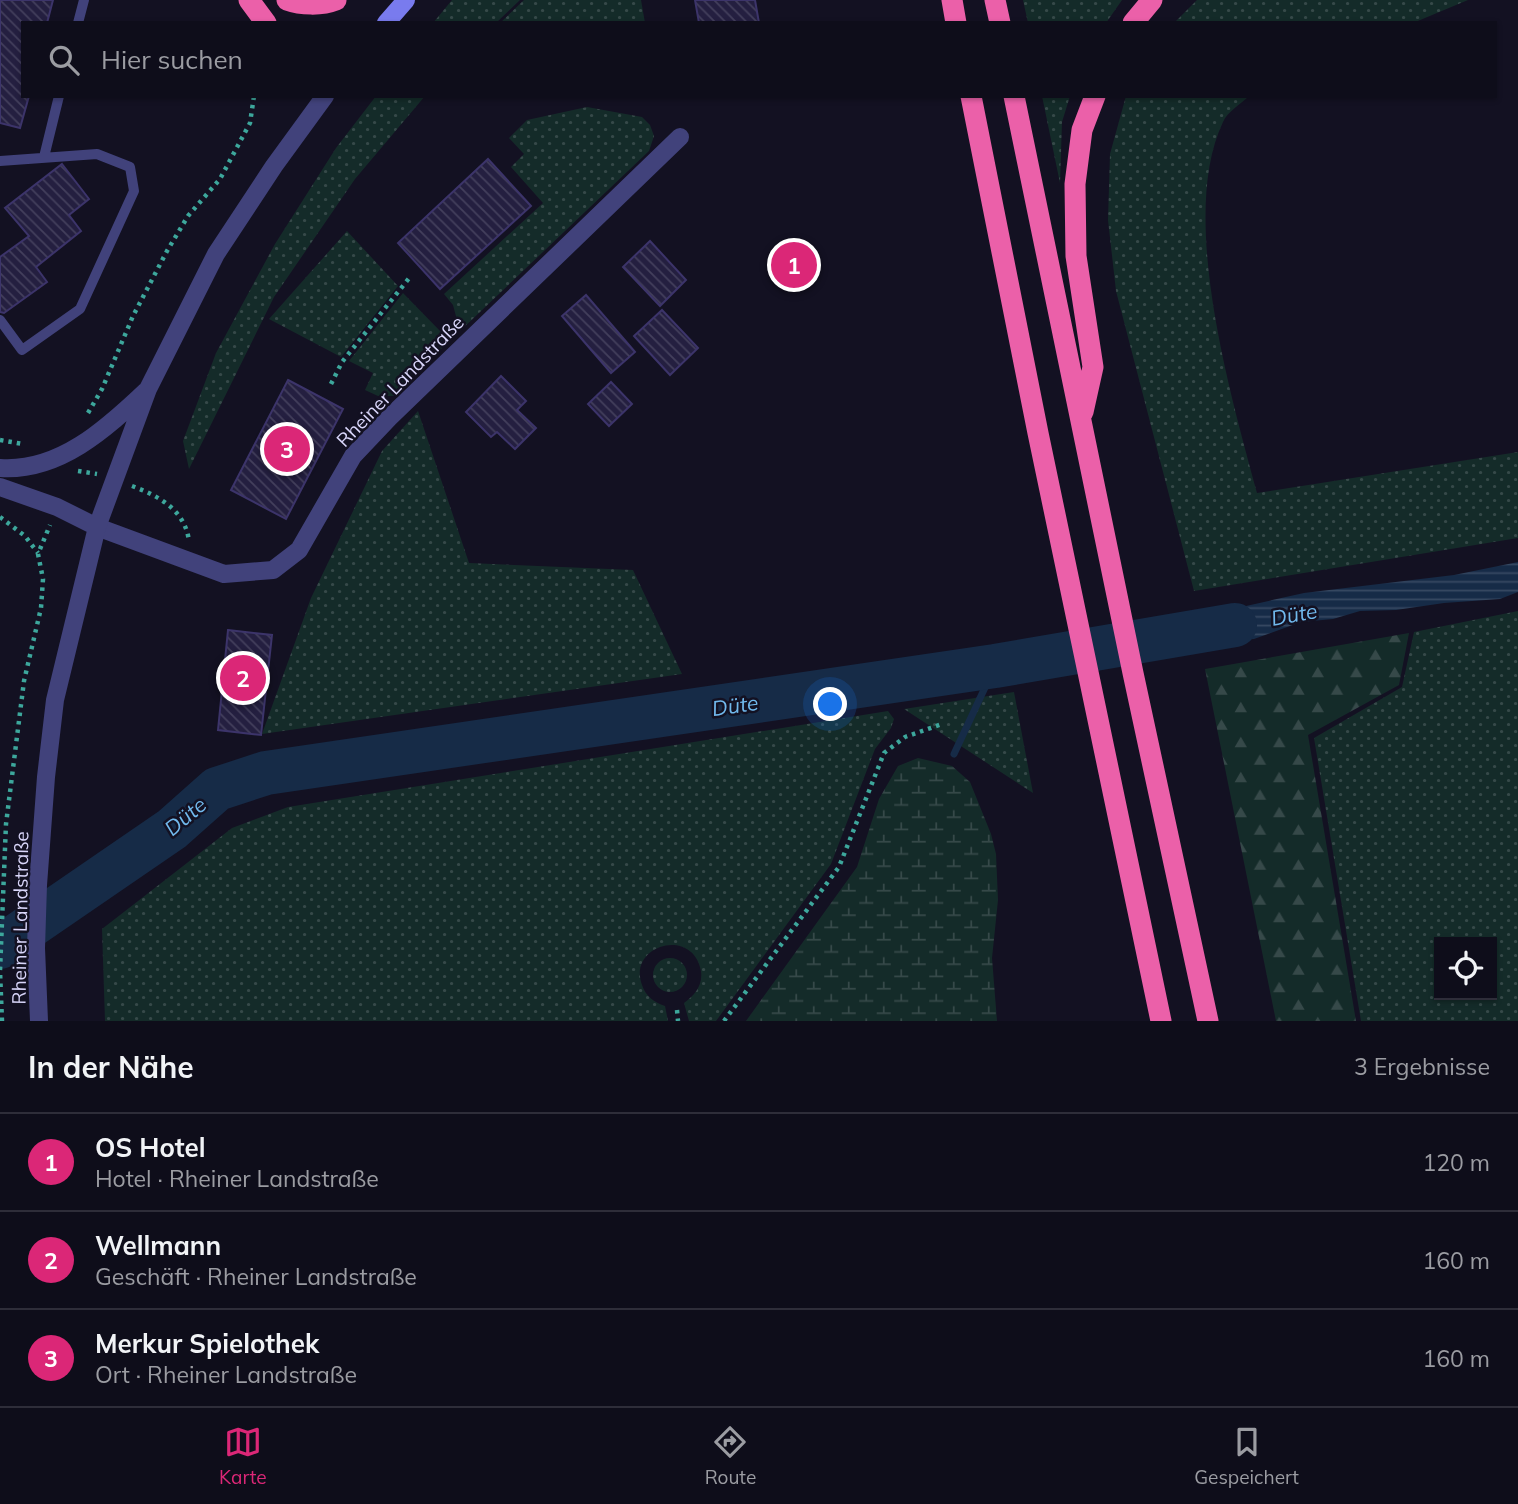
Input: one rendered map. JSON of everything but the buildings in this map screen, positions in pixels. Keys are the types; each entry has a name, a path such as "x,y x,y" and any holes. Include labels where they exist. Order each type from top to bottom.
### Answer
{"highway":[{"path":"249,0 265,21"},
{"path":"286,0 296,3 328,3 336,0"},
{"path":"952,0 956,21"},
{"path":"995,0 1000,21"},
{"path":"1135,21 1152,0"},
{"path":"971,98 1161,1021"},
{"path":"1014,98 1119,607 1208,1021"},
{"path":"1081,421 1093,367 1076,256 1075,184 1082,130 1094,98"}],"main road":[{"path":"388,21 406,0"}],"street":[{"name":"Rheiner Landstraße","path":"39,1021 36,948 38,885 55,700 97,527 148,389 216,254 274,166 324,98"},
{"name":"Rheiner Landstraße","path":"97,527 224,574 274,570 299,550 353,456 399,408 680,138"},
{"path":"0,468 33,466 65,455 108,427 148,389"},
{"path":"0,487 57,507 97,527"}],"lane":[{"path":"79,21 84,0"},
{"path":"44,157 59,98"},
{"path":"0,160 97,154 130,167 134,191 80,309 22,350 0,320"}],"path":[{"path":"84,419 102,388 133,316 167,251 188,216 220,179 250,123 254,98"},
{"path":"331,384 342,362 410,277"},
{"path":"65,455 74,471 86,471 153,494 176,509 188,530 190,542 187,559"},
{"path":"38,554 57,507"},
{"path":"0,517 24,536 38,554 43,579 41,608 22,694 6,824 0,971 2,1021"},
{"path":"724,1021 839,867 884,753 905,737 942,724"},
{"path":"677,1010 678,1021"}],"green space":[{"path":"452,0 520,0 498,21 435,21"},
{"path":"524,0 641,0 645,21 502,21"},
{"path":"1023,0 1122,0 1107,21 1028,21"},
{"path":"1197,0 1468,0 1418,21 1176,21"},
{"path":"374,98 423,98 355,179 274,297 189,469 183,441 216,353 275,244 336,148"},
{"path":"1042,98 1069,98 1062,122 1060,183"},
{"path":"1125,98 1247,98 1225,118 1210,161 1206,206 1207,255 1223,358 1257,493 1518,452 1518,538 1194,591 1116,291 1108,220 1110,154"},
{"path":"587,107 642,117 650,125 654,136 649,151 460,331 453,305 444,294 543,203 511,167 524,154 509,138 527,120"},
{"path":"347,231 398,286 341,357 269,319"},
{"path":"403,293 441,332 443,347 395,396 378,396 365,390 373,373 349,361"},
{"path":"418,411 469,563 633,570 682,674 262,734 311,598 382,451"},
{"path":"1518,611 1518,1021 1361,1021 1314,738 1402,687 1414,632"},
{"path":"1409,633 1399,685 1308,735 1356,1021 1276,1021 1205,669"},
{"path":"1014,692 1033,793 904,709"},
{"path":"888,711 894,719 891,728 875,749 831,864 716,1021 689,1021 684,1003 697,989 701,981 701,971 696,957 675,945 652,951 644,960 640,971 646,993 665,1006 668,1021 105,1021 102,929 232,828 288,807"},
{"path":"918,758 952,766 970,782 991,834 996,854 998,900 992,958 997,1021 746,1021 857,867 879,799 898,766"},
{"path":"670,958 682,963 687,975 682,987 670,992 658,987 653,975 658,963"}],"water":[{"path":"1518,562 1518,592 1500,599 1360,611 1333,619 1301,622 1254,639 1177,645 1170,615 1210,614 1304,593 1454,575"}],"waterway":[{"name":"Düte","path":"0,947 172,829 217,789 266,773 995,666 1235,625"},
{"path":"954,754 995,666"}],"place":[{"name":"OS Hotel","path":"794,265"},
{"name":"Merkur Spielothek","path":"287,449"},
{"name":"Wellmann","path":"243,678"}]}
